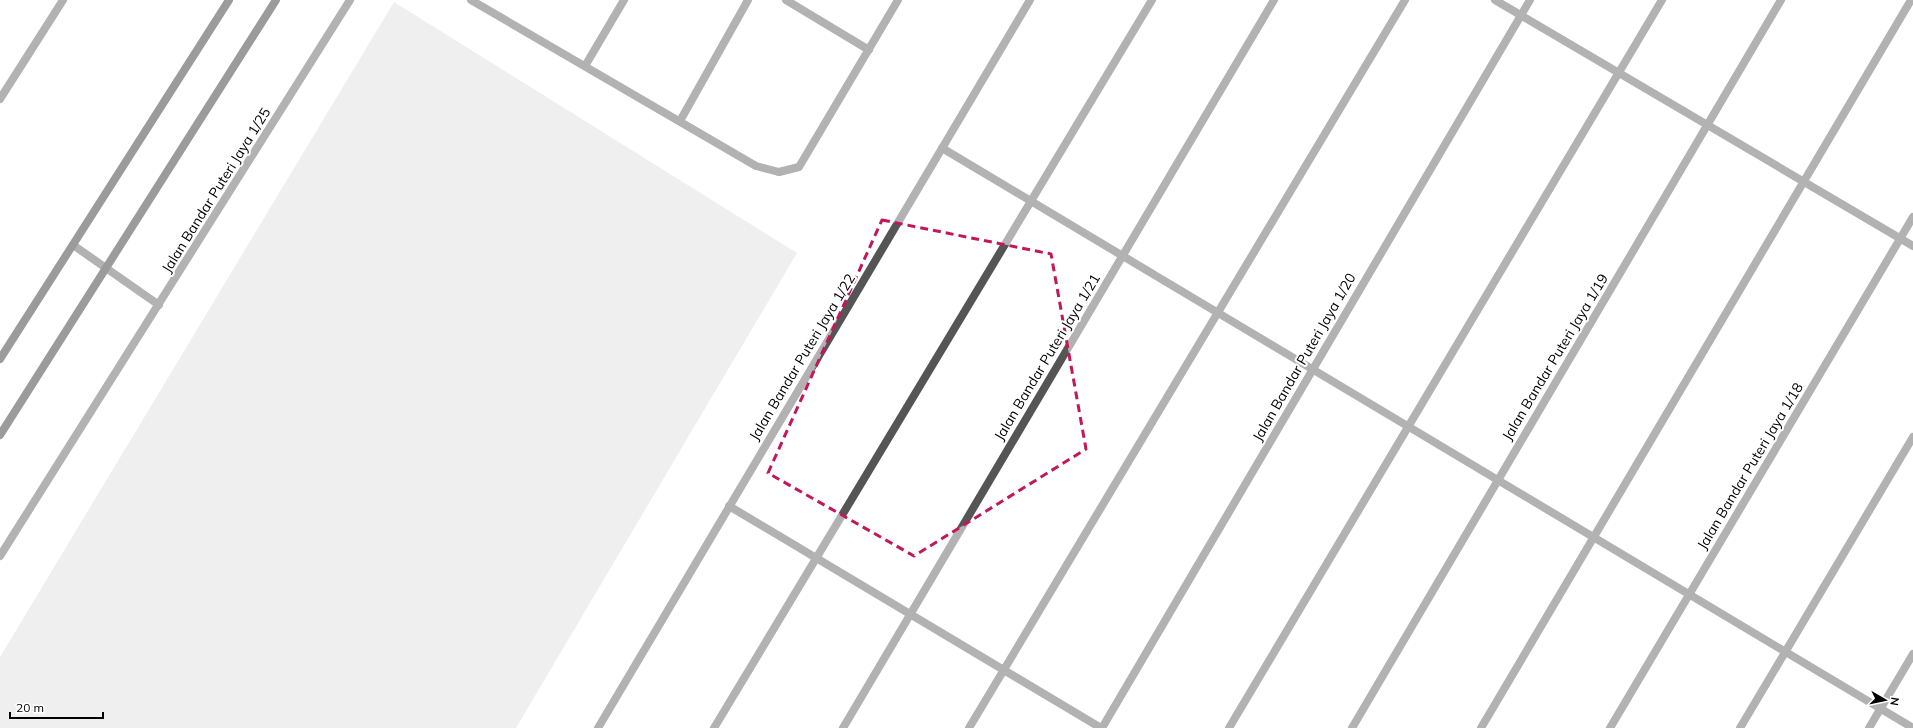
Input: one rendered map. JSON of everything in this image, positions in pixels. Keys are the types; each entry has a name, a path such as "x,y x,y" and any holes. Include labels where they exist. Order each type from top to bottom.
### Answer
{"street":[{"path":"0,99 4,87 63,0"},
{"path":"0,359 229,0"},
{"path":"0,435 105,267 276,0"},
{"name":"Jalan Bandar Puteri Jaya 1/25","path":"0,556 160,305 350,0"},
{"path":"471,0 486,4 585,66 756,166 779,172 799,167 898,0"},
{"path":"585,66 624,0"},
{"path":"680,121 748,0"},
{"path":"786,0 869,50"},
{"name":"Jalan Bandar Puteri Jaya 1/22","path":"598,728 1030,0"},
{"path":"714,728 1152,0"},
{"name":"Jalan Bandar Puteri Jaya 1/21","path":"843,728 1274,0"},
{"path":"969,728 1405,0"},
{"path":"1495,0 1913,246"},
{"name":"Jalan Bandar Puteri Jaya 1/20","path":"1101,728 1530,0"},
{"path":"1229,728 1662,0"},
{"name":"Jalan Bandar Puteri Jaya 1/19","path":"1352,728 1781,0"},
{"path":"1481,728 1911,0"},
{"path":"942,148 1913,728"},
{"name":"Jalan Bandar Puteri Jaya 1/18","path":"1610,728 1913,218"},
{"path":"73,245 160,305"},
{"path":"1740,728 1913,437"},
{"path":"729,506 1101,728"},
{"path":"1869,728 1913,654"}],"highlighted area":[{"path":"882,220 1051,254 1086,449 914,556 768,473"}],"shaded area":[{"path":"394,2 797,253 516,728 0,728 0,657"}]}
